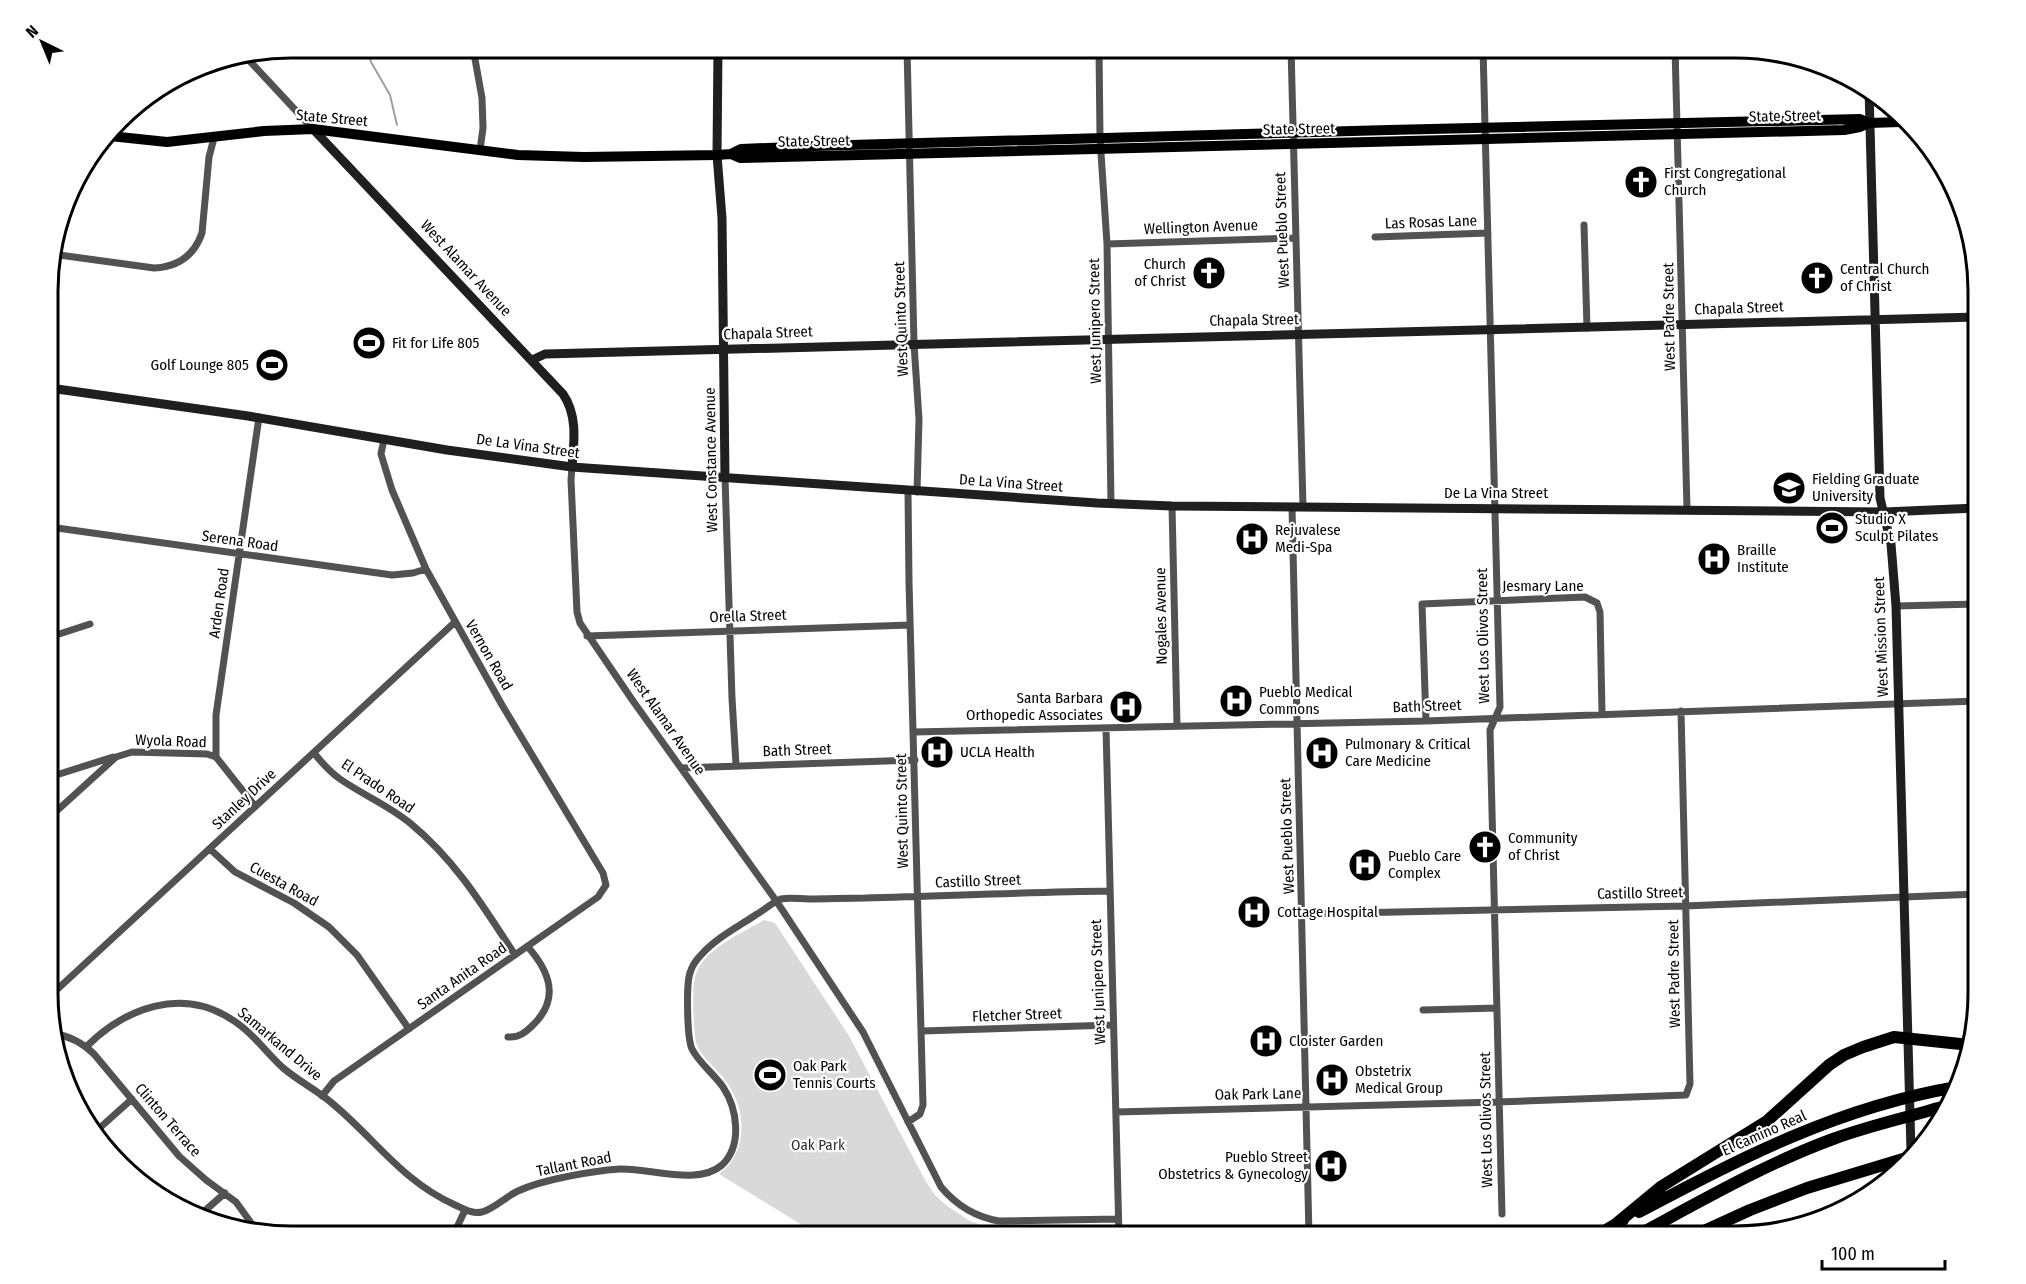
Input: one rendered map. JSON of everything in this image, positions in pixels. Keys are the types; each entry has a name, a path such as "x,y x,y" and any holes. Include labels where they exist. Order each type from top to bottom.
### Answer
{"highway":[{"path":"1616,1224 1662,1186 1767,1121 1828,1065 1863,1047 1894,1038 1962,1044"},
{"name":"El Camino Real","path":"1613,1226 1761,1149 1816,1126 1886,1102 1946,1089"},
{"path":"1655,1226 1777,1162 1842,1136 1936,1109"},
{"path":"1717,1226 1797,1192 1894,1162"}],"main road":[{"name":"State Street","path":"117,137 167,142 264,131 313,129 518,155 573,157 717,155 731,154 741,149 910,149 1486,134 1860,119 1869,123 1894,122"}],"street":[{"path":"475,58 482,98 483,128 480,150"},
{"name":"West Constance Avenue","path":"718,58 717,155 722,218 725,478 736,765"},
{"name":"West Quinto Street","path":"907,58 914,344 919,419 913,491 910,625 923,1110 908,1122"},
{"name":"West Junipero Street","path":"1099,58 1100,143 1107,244 1111,504"},
{"name":"West Pueblo Street","path":"1291,58 1299,334 1298,723 1309,1226"},
{"name":"West Los Olivos Street","path":"1483,58 1500,707 1490,730 1502,1214"},
{"name":"West Padre Street","path":"1675,58 1687,509"},
{"path":"251,62 313,129"},
{"name":"West Mission Street","path":"1869,102 1880,501 1891,544 1896,606 1911,1145"},
{"name":"West Alamar Avenue","path":"313,129 532,360 570,404 574,430 571,480 577,612 587,636 777,902 863,1032 940,1187 958,1204 975,1215 999,1221 1118,1219"},
{"path":"61,256 154,268 169,267 186,258 198,243 202,233 209,157 214,138"},
{"path":"1584,225 1587,328"},
{"name":"Las Rosas Lane","path":"1375,237 1488,234"},
{"name":"Wellington Avenue","path":"1107,244 1295,238"},
{"name":"Chapala Street","path":"532,360 545,354 1967,316"},
{"name":"De La Vina Street","path":"58,389 259,417 424,446 572,467 1111,504 1884,512 1967,508"},
{"name":"Arden Road","path":"216,757 216,716 259,417"},
{"name":"Vernon Road","path":"384,439 381,454 392,490 426,569 603,873"},
{"name":"Nogales Avenue","path":"1172,506 1177,725"},
{"name":"Serena Road","path":"58,528 392,575 426,569"},
{"name":"Jesmary Lane","path":"1426,720 1422,604 1497,599 1585,597 1597,603 1600,612 1602,713"},
{"path":"1896,606 1967,604"},
{"name":"Stanley Drive","path":"58,989 455,622"},
{"path":"58,634 90,624"},
{"name":"Orella Street","path":"587,636 910,625"},
{"name":"Bath Street","path":"914,732 1426,720 1967,701"},
{"name":"West Padre Street","path":"1681,711 1690,1084 1688,1093"},
{"name":"West Junipero Street","path":"1106,728 1118,1226"},
{"name":"Wyola Road","path":"58,810 116,757 132,752 207,754 216,757 255,806"},
{"name":"El Prado Road","path":"314,753 328,769 341,779 390,808 434,845 472,888 515,955"},
{"path":"58,775 116,757"},
{"name":"Bath Street","path":"681,768 915,760"},
{"name":"Cuesta Road","path":"210,849 234,872 294,903 329,927 357,955 409,1029"},
{"name":"Santa Anita Road","path":"322,1096 334,1081 602,893 606,881 603,873"},
{"name":"Castillo Street","path":"777,902 785,898 918,897 1109,891"},
{"name":"Castillo Street","path":"1303,914 1685,906 1967,894"},
{"name":"Tallant Road","path":"465,1209 472,1213 480,1212 532,1186 600,1172 638,1169 694,1176 708,1173 720,1166 727,1159 733,1146 734,1115 722,1085 694,1053 690,1043 688,1032 689,976 694,962 709,947 777,902"},
{"path":"508,1037 513,1038 523,1034 539,1020 550,996 549,982 544,969 528,946"},
{"name":"Samarkand Drive","path":"86,1047 109,1026 138,1010 166,1004 195,1005 210,1009 232,1019 245,1029 292,1075 353,1122 401,1171 430,1192 465,1209"},
{"path":"1423,1010 1497,1008"},
{"name":"Fletcher Street","path":"922,1031 1113,1025"},
{"path":"63,1036 86,1047"},
{"name":"Clinton Terrace","path":"86,1047 178,1156 225,1193 248,1215 252,1222"},
{"name":"Oak Park Lane","path":"1116,1112 1681,1096 1688,1093"},
{"path":"101,1126 132,1099"},
{"path":"207,1209 225,1193"},
{"path":"457,1226 465,1209"}],"green space":[{"name":"Oak Park","path":"764,920 775,923 849,1036 935,1195 970,1221 984,1226 804,1226 719,1174 736,1154 742,1129 741,1116 732,1091 697,1045 693,1000 694,982 700,966 714,950"}],"waterway":[{"path":"370,58 390,95 397,125"}],"place":[{"name":"First Congregational Church","path":"1641,182"},
{"name":"Church of Christ","path":"1209,273"},
{"name":"Central Church of Christ","path":"1817,278"},
{"name":"Fit for Life 805","path":"369,343"},
{"name":"Golf Lounge 805","path":"272,365"},
{"name":"Fielding Graduate University","path":"1789,488"},
{"name":"Studio X Sculpt Pilates","path":"1832,528"},
{"name":"Rejuvalese Medi-Spa","path":"1252,539"},
{"name":"Braille Institute","path":"1714,559"},
{"name":"Pueblo Medical Commons","path":"1236,701"},
{"name":"Santa Barbara Orthopedic Associates","path":"1126,707"},
{"name":"UCLA Health","path":"937,752"},
{"name":"Pulmonary & Critical Care Medicine","path":"1322,753"},
{"name":"Community of Christ","path":"1485,847"},
{"name":"Pueblo Care Complex","path":"1365,865"},
{"name":"Cottage Hospital","path":"1254,912"},
{"name":"Cloister Garden","path":"1266,1041"},
{"name":"Oak Park Tennis Courts","path":"770,1075"},
{"name":"Obstetrix Medical Group","path":"1332,1080"},
{"name":"Pueblo Street Obstetrics & Gynecology","path":"1331,1166"}]}
